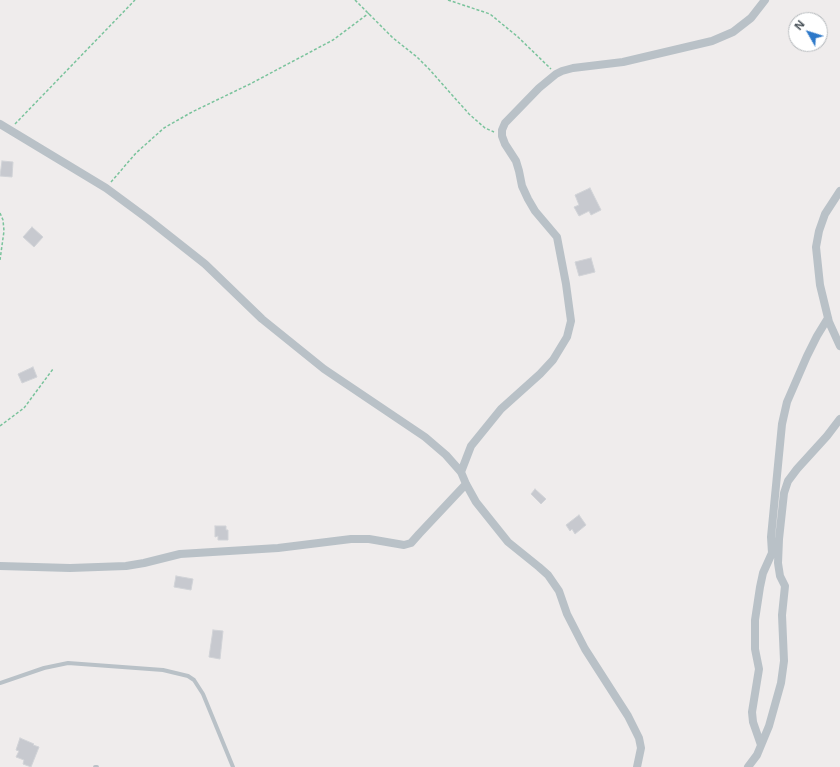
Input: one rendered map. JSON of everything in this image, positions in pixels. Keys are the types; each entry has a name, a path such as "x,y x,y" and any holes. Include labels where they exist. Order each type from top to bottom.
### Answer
{"street":[{"path":"461,472 471,446 501,409 540,374 553,360 568,336 571,321 569,299 557,237 534,211 522,186 518,166 505,144 502,130 505,123 539,88 556,74 573,68 623,62 712,41 733,32 751,18 765,0"},
{"path":"0,124 106,188 205,264 262,319 324,369 425,437 446,455 461,472 476,502 508,542 548,575 559,591 567,614 585,649 628,716 639,738 641,748 637,767"},
{"path":"840,191 825,214 819,231 816,247 820,285 828,318 840,346"},
{"path":"761,745 753,722 752,712 759,669 755,648 755,620 763,573 772,553 771,537 782,424 787,402 806,356 828,318"},
{"path":"748,767 757,755 770,726 781,684 784,661 782,615 785,586 780,576 778,563 784,493 788,481 796,469 827,436 840,419"},
{"path":"0,566 54,568 126,566 180,554 278,548 351,539 369,539 404,545 411,542 466,484"}],"lane":[{"path":"0,684 44,668 68,663 163,670 188,676 194,680 203,694 233,767"}],"path":[{"path":"10,130 135,0"},
{"path":"355,0 393,38 430,70 469,114 491,131 496,132 502,130"},
{"path":"448,0 490,14 518,37 556,74"},
{"path":"106,188 136,153 164,128 192,112 250,84 333,40 369,13"},
{"path":"0,213 3,220 4,231 0,260"},
{"path":"0,426 24,408 53,369"}],"building":[{"path":"2,161 13,162 12,177 0,176"},
{"path":"590,188 601,210 591,215 589,211 579,216 574,207 579,205 575,195"},
{"path":"32,227 43,237 34,247 23,237"},
{"path":"591,258 595,272 579,276 575,262"},
{"path":"33,367 37,377 22,383 18,374"},
{"path":"535,489 546,499 541,504 531,494"},
{"path":"579,515 586,525 575,534 572,529 570,531 566,525"},
{"path":"215,526 226,526 226,530 228,530 228,540 218,540 218,536 215,537"},
{"path":"176,576 193,579 191,590 174,587"},
{"path":"213,630 223,631 220,659 209,657"},
{"path":"20,738 39,747 31,767 23,764 24,760 16,757 19,751 16,750"}]}
